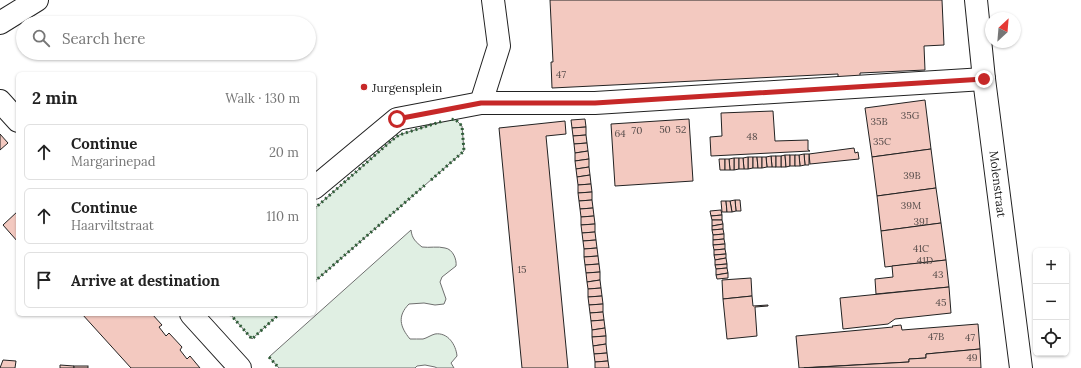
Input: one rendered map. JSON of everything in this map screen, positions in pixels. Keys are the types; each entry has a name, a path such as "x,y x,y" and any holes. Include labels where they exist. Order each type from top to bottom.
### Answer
{"street":[{"path":"0,23 36,0"},
{"path":"481,103 499,46 493,0"},
{"name":"Molenstraat","path":"976,0 984,79 1021,368"},
{"path":"316,186 397,119 481,103 595,103 984,79"},
{"path":"0,102 16,119"},
{"path":"193,316 240,368"}],"green space":[{"path":"449,119 456,120 462,126 464,151 316,280 316,207 399,135"},
{"path":"411,230 413,238 422,247 442,247 448,249 455,258 456,266 442,277 440,282 446,299 444,304 409,304 405,308 401,317 402,326 410,339 423,339 435,334 444,335 447,337 453,344 457,356 451,363 454,368 437,368 425,365 417,366 415,368 279,368 269,357"},
{"path":"232,316 277,316 252,339"}],"building":[{"path":"550,0 942,0 944,45 924,46 925,70 860,73 860,77 838,78 838,74 552,88 551,62 553,62"},
{"path":"925,100 931,149 872,157 865,108"},
{"path":"773,111 775,141 808,140 808,150 810,151 711,156 710,137 722,136 721,113"},
{"path":"585,119 586,127 572,128 571,120"},
{"path":"689,119 693,181 615,186 611,124"},
{"path":"565,121 566,134 546,136 568,368 522,368 499,128"},
{"path":"586,127 586,135 573,136 572,128"},
{"path":"0,134 8,143 0,150"},
{"path":"586,135 587,143 574,144 573,136"},
{"path":"587,143 588,151 575,153 574,144"},
{"path":"854,148 855,153 858,152 859,159 810,164 809,154"},
{"path":"931,149 936,188 877,196 872,157"},
{"path":"588,151 589,159 575,161 575,153"},
{"path":"804,154 809,154 809,165 805,165"},
{"path":"804,154 805,165 800,166 799,155"},
{"path":"785,155 786,167 781,167 781,156"},
{"path":"785,155 790,155 790,166 786,167"},
{"path":"790,155 795,155 795,166 790,166"},
{"path":"795,155 799,155 800,166 795,166"},
{"path":"771,156 776,156 776,167 772,167"},
{"path":"771,156 772,167 767,167 766,157"},
{"path":"776,156 781,156 781,167 776,167"},
{"path":"748,157 753,157 753,168 748,169"},
{"path":"748,157 748,169 744,169 743,158"},
{"path":"753,157 757,157 758,168 753,168"},
{"path":"757,157 762,157 762,168 758,168"},
{"path":"762,157 766,157 767,167 762,168"},
{"path":"734,158 739,158 739,169 734,170"},
{"path":"734,158 734,170 730,170 729,159"},
{"path":"739,158 743,158 744,169 739,169"},
{"path":"589,159 589,167 576,169 575,161"},
{"path":"719,159 725,159 725,170 720,170"},
{"path":"725,159 729,159 730,170 725,170"},
{"path":"589,167 590,175 577,177 576,169"},
{"path":"590,175 591,184 578,185 577,177"},
{"path":"591,184 592,192 578,193 578,185"},
{"path":"936,188 941,223 881,231 877,196"},
{"path":"592,192 592,200 579,201 578,193"},
{"path":"592,200 593,208 580,209 579,201"},
{"path":"735,200 740,200 741,211 736,211"},
{"path":"735,200 736,211 732,212 730,201"},
{"path":"721,201 726,201 727,212 722,212"},
{"path":"726,201 730,201 732,212 727,212"},
{"path":"593,208 594,216 581,217 580,209"},
{"path":"721,210 722,215 711,216 710,211"},
{"path":"16,213 16,240 3,225"},
{"path":"722,215 722,220 712,220 711,216"},
{"path":"594,216 595,224 581,225 581,217"},
{"path":"712,220 722,220 723,224 712,226"},
{"path":"941,223 946,260 885,267 881,231"},
{"path":"595,224 595,232 582,233 581,225"},
{"path":"723,224 723,229 712,230 712,226"},
{"path":"723,229 724,234 713,235 712,230"},
{"path":"595,232 596,240 583,241 582,233"},
{"path":"724,234 724,239 713,240 713,235"},
{"path":"724,239 725,244 713,245 713,240"},
{"path":"596,240 597,248 584,249 583,241"},
{"path":"725,244 725,249 714,250 713,245"},
{"path":"597,248 598,256 584,257 584,249"},
{"path":"725,249 726,254 714,255 714,250"},
{"path":"726,254 726,258 715,260 714,255"},
{"path":"598,256 599,264 585,265 584,257"},
{"path":"726,258 727,264 715,265 715,260"},
{"path":"946,260 949,287 876,294 875,279 893,277 892,266"},
{"path":"599,264 600,272 586,273 585,265"},
{"path":"727,264 727,268 716,269 715,265"},
{"path":"727,268 728,273 716,275 716,269"},
{"path":"600,272 600,280 587,282 586,273"},
{"path":"728,273 728,278 717,279 716,275"},
{"path":"751,278 752,296 723,299 722,280"},
{"path":"600,280 601,288 588,289 587,282"},
{"path":"949,287 951,313 895,319 888,324 843,329 840,298"},
{"path":"601,288 602,296 588,297 588,289"},
{"path":"602,296 603,304 589,305 588,297"},
{"path":"752,296 753,306 768,305 755,307 757,336 727,339 723,299"},
{"path":"603,304 603,312 590,313 589,305"},
{"path":"603,312 604,320 591,321 590,313"},
{"path":"84,316 154,316 162,325 159,327 166,336 169,333 182,347 180,350 187,359 190,356 200,368 131,368"},
{"path":"604,320 605,328 592,330 591,321"},
{"path":"978,324 980,349 926,354 926,358 909,359 909,362 799,368 796,336 901,325 902,330"},
{"path":"605,328 606,336 592,337 592,330"},
{"path":"606,336 606,344 593,346 592,337"},
{"path":"606,344 607,353 594,354 593,346"},
{"path":"980,349 981,368 804,368 909,362 909,359 926,358 926,354"},
{"path":"607,353 608,361 595,362 594,354"},
{"path":"3,360 16,361 15,368 0,368"},
{"path":"608,361 609,368 595,368 595,362"},
{"path":"60,365 74,366 74,368 60,368"},
{"path":"74,366 88,366 88,368 74,368"}],"hedge":[{"path":"431,180 464,151 462,126 456,120 450,119"},
{"path":"316,207 399,135 443,121"},
{"path":"316,280 425,185"},
{"path":"232,316 252,339 277,316"},
{"path":"269,357 279,368"}],"place":[{"name":"Jurgensplein","path":"364,87"}],"route":[{"path":"397,119 481,103 595,103 984,79"}]}
